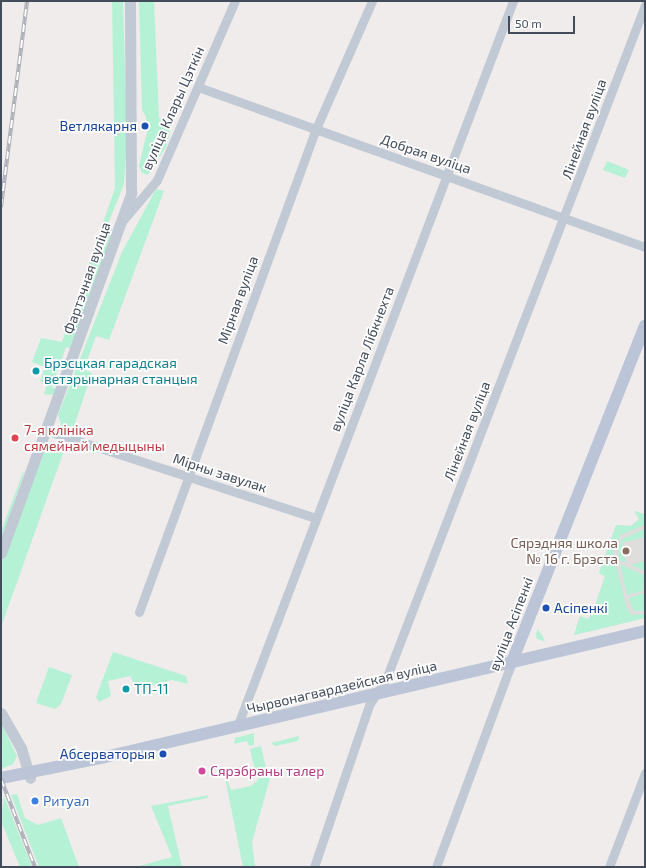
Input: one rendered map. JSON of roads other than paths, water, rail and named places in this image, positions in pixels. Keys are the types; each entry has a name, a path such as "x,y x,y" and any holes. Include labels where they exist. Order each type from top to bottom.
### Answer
{"main road":[{"name":"вуліца Асіпенкі","path":"511,664 645,326"},
{"name":"Чырвонагвардзейская вуліца","path":"1,778 44,771 237,727 511,664 645,631"},
{"name":"Чырвонагвардзейская вуліца","path":"1,785 29,774"}],"street":[{"name":"Фартэчная вуліца","path":"1,553 48,431 124,219 134,168 130,1"},
{"name":"вуліца Клары Цэткін","path":"124,219 157,180 235,1"},
{"name":"Мірная вуліца","path":"139,612 315,131 372,1"},
{"name":"вуліца Карла Лібкнехта","path":"237,727 513,1"},
{"name":"Лінейная вуліца","path":"314,867 369,705 386,679 566,216 645,5"},
{"name":"Добрая вуліца","path":"198,87 315,131 566,216 645,247"},
{"name":"Мірны завулак","path":"48,431 187,478 316,518"},
{"name":"вуліца Асіпенкі","path":"436,867 511,664"},
{"path":"1,713 17,739 29,774"},
{"path":"609,867 645,772"}],"railway":[{"path":"1,207 27,1"},
{"path":"1,779 35,867"}],"place":[{"name":"Ветлякарня","path":"145,126"},
{"name":"Брэсцкая гарадская ветэрынарная станцыя","path":"36,371"},
{"name":"7-я клініка сямейнай медыцыны","path":"15,438"},
{"name":"Сярэдняя школа № 16 г. Брэста","path":"626,551"},
{"name":"Асіпенкі","path":"546,608"},
{"name":"ТП-11","path":"126,689"},
{"name":"Абсерваторыя","path":"163,754"},
{"name":"Сярэбраны талер","path":"202,771"},
{"name":"Ритуал","path":"35,801"}]}
